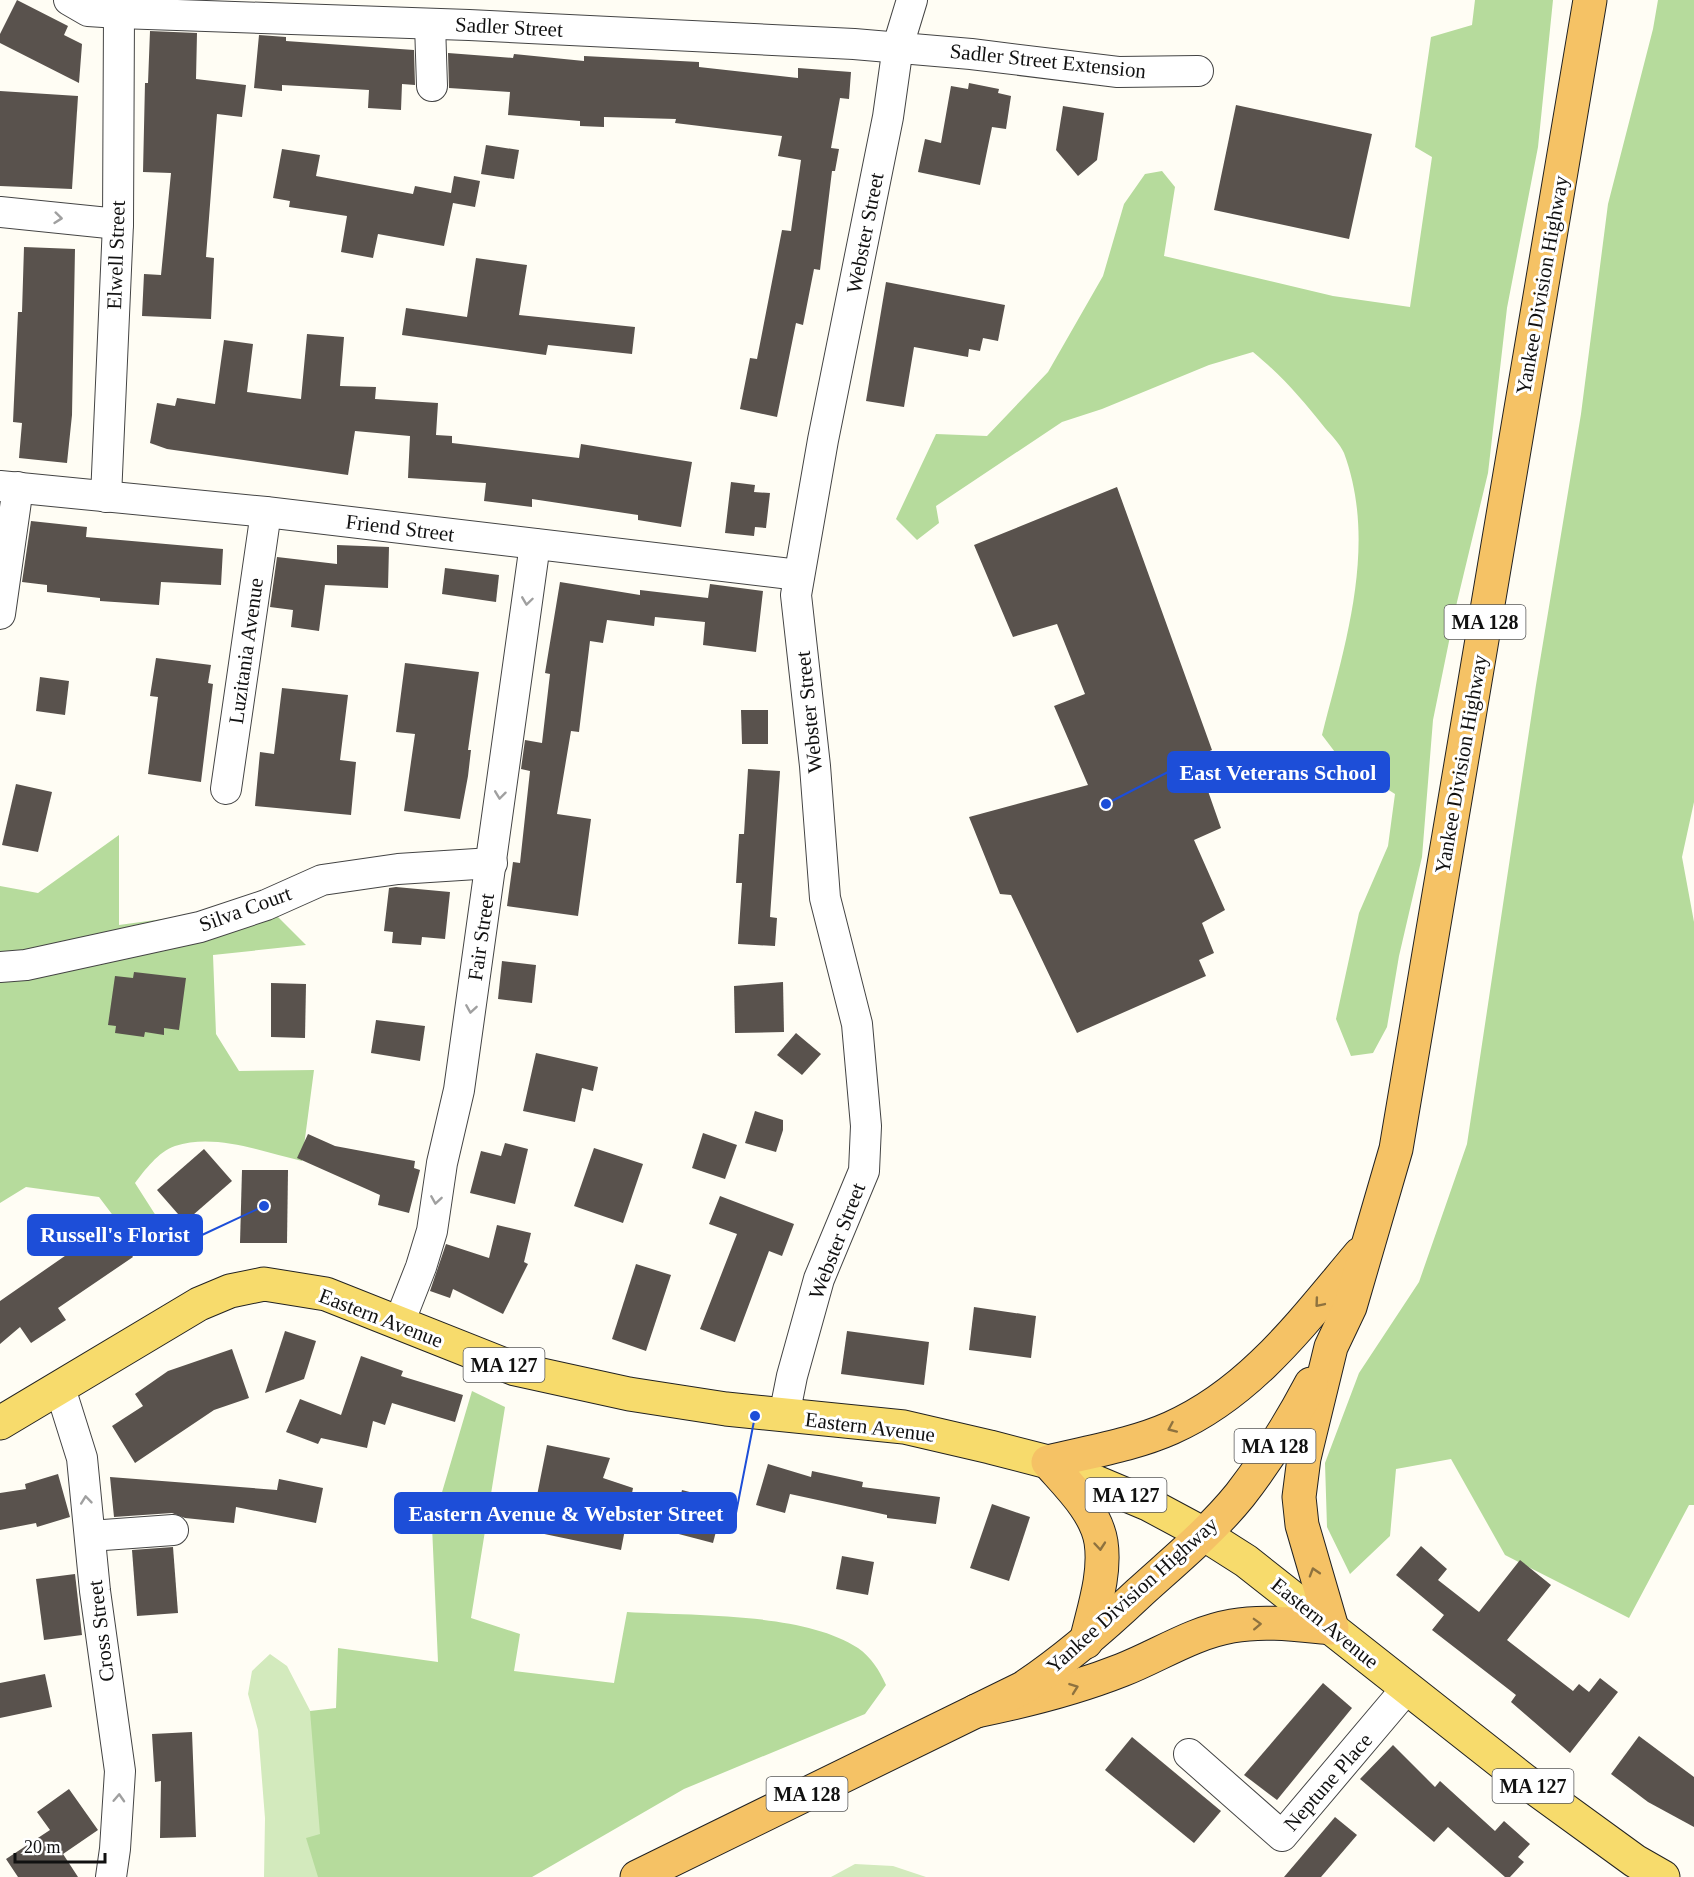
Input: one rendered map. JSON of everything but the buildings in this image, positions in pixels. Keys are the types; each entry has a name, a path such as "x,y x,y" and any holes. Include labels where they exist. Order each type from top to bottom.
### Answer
{"highway":[{"name":"Yankee Division Highway","path":"1370,1242 1398,1137 1590,0"},
{"name":"MA 128","path":"1331,1347 1350,1307 1370,1242"},
{"path":"1086,1642 1100,1585 1101,1542 1084,1505 1048,1462 1157,1434 1215,1404 1248,1379 1280,1349 1370,1242"},
{"name":"Yankee Division Highway","path":"637,1877 1023,1688 1086,1642 1239,1496 1272,1451 1331,1347"},
{"path":"976,1711 1065,1692 1125,1669 1196,1636 1229,1626 1272,1623 1332,1628 1308,1552 1299,1497 1304,1458 1331,1347"}],"main road":[{"name":"Eastern Avenue","path":"0,1423 199,1304 230,1291 264,1284 326,1294 515,1370 629,1394 784,1416 904,1427 1048,1462 1149,1504 1202,1533 1246,1561 1525,1781 1635,1861 1663,1877"}],"street":[{"name":"Sadler Street","path":"69,0 88,10 119,13 430,24 898,46"},
{"name":"Webster Street","path":"784,1416 792,1377 819,1279 864,1172 866,1126 857,1024 825,898 815,766 796,595 888,117 898,46 912,0"},
{"name":"Elwell Street","path":"106,497 118,224 119,13"},
{"path":"430,24 432,86"},
{"name":"Sadler Street Extension","path":"898,46 1118,72 1198,71"},
{"path":"0,212 118,224"},
{"path":"0,614 9,486"},
{"name":"Friend Street","path":"9,486 266,512 799,575"},
{"name":"Luzitania Avenue","path":"226,789 266,512"},
{"name":"Fair Street","path":"399,1323 421,1267 432,1231 442,1163 459,1090 535,543"},
{"name":"Silva Court","path":"0,967 26,965 200,927 266,905 322,880 398,869 492,863"},
{"name":"Cross Street","path":"60,1388 82,1458 105,1669 120,1771 116,1850 111,1877"},
{"path":"90,1536 173,1530"},
{"name":"Neptune Place","path":"1189,1754 1282,1836 1407,1688"}],"green space":[{"path":"1475,0 1553,0 1538,147 1507,308 1488,473 1457,602 1433,720 1422,857 1399,956 1387,1027 1373,1053 1351,1056 1336,1019 1359,913 1388,846 1395,794 1341,760 1322,735 1340,666 1354,595 1358,559 1358,523 1354,488 1344,453 1308,407 1253,352 1209,365 1102,409 1062,422 936,506 939,523 917,540 896,519 936,434 987,436 1048,372 1103,276 1124,204 1145,174 1162,171 1175,187 1164,256 1333,296 1410,307 1432,157 1415,147 1431,37 1472,25"},
{"path":"1658,0 1694,0 1694,802 1682,857 1694,922 1694,1505 1689,1505 1629,1618 1505,1555 1451,1459 1396,1469 1390,1536 1350,1574 1327,1527 1325,1463 1359,1373 1419,1282 1467,1144 1536,685 1581,414 1608,204 1653,29"},
{"path":"119,835 119,925 266,905 306,945 213,955 216,1034 239,1071 314,1070 302,1161 223,1143 191,1143 175,1146 158,1157 135,1183 158,1219 127,1234 99,1197 26,1187 0,1203 0,886 38,893"},
{"path":"472,1391 505,1407 471,1618 520,1634 514,1671 614,1683 627,1612 747,1618 808,1628 835,1636 858,1648 875,1665 886,1685 865,1714 684,1789 532,1877 318,1877 306,1838 320,1834 310,1711 336,1708 338,1648 438,1662 432,1526"},
{"path":"270,1654 287,1666 330,1749 496,1877 264,1877 265,1818 258,1730 248,1694 252,1671"},
{"path":"855,1864 893,1866 926,1877 831,1877"}],"place":[{"name":"East Veterans School","path":"1106,804"},
{"name":"Russell's Florist","path":"264,1206"},
{"name":"Eastern Avenue & Webster Street","path":"755,1416"}]}
